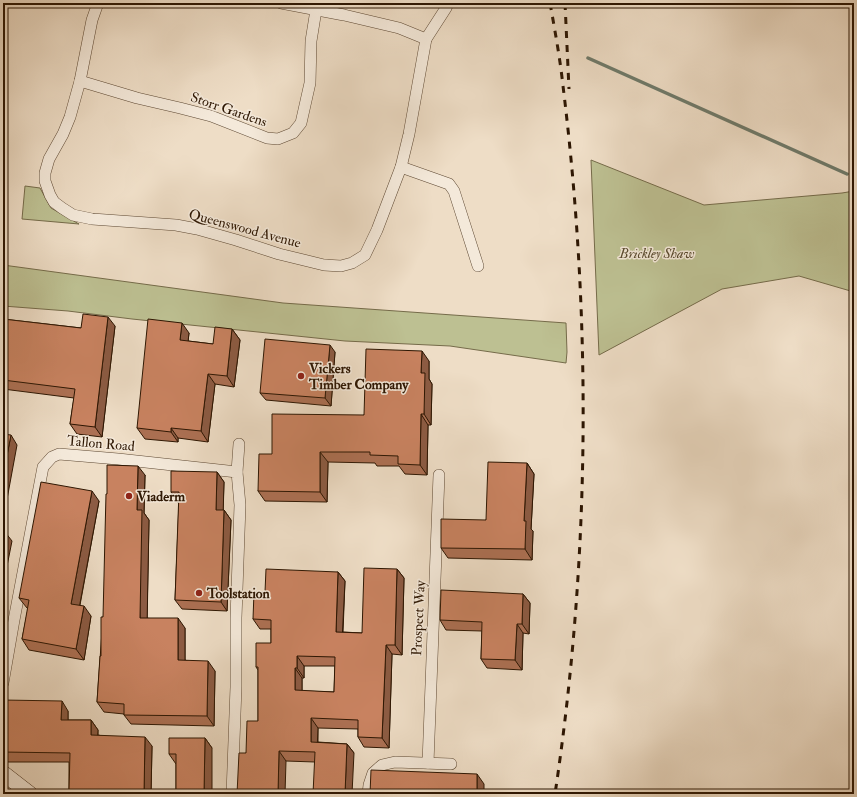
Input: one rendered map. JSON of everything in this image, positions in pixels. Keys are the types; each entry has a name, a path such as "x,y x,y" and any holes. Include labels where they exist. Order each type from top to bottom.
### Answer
{"street":[{"name":"Queenswood Avenue","path":"98,3 92,20 80,81 68,122 64,134 50,159 45,173 45,181 54,202 73,215 92,219 176,225 197,229 279,254 324,265 341,266 352,263 365,255 377,230 400,167 409,134 426,39"},
{"path":"281,3 344,15 399,28 426,39 448,3"},
{"name":"Storr Gardens","path":"80,81 137,98 211,116 266,138 278,138 294,132 301,123 310,83 311,41 316,10"},
{"path":"400,167 449,184 454,191 478,266"},
{"path":"232,794 240,505 237,472 239,444"},
{"name":"Tallon Road","path":"3,683 43,466 52,457 59,454 103,457 237,472"},
{"name":"Prospect Way","path":"428,763 439,475"},
{"path":"368,794 373,773 382,765 395,762 451,764"},
{"path":"3,773 30,794"}],"green space":[{"name":"Brickley Shaw","path":"591,160 704,205 854,191 854,292 799,276 722,289 599,355"},
{"path":"25,186 40,188 51,208 79,224 22,219"},
{"path":"3,265 283,303 566,323 566,363 450,346 345,341 68,311 3,306"}],"building":[{"path":"83,314 108,317 95,427 70,424 75,389 3,380 3,319 81,328"},
{"path":"148,319 182,323 180,340 213,344 215,327 232,329 227,376 208,374 201,431 171,428 171,432 137,428"},
{"name":"Vickers Timber Company","path":"265,339 330,345 325,398 260,393"},
{"path":"366,349 422,351 421,373 425,373 424,414 421,414 420,465 398,464 398,456 370,455 370,452 320,452 320,492 258,491 259,454 272,454 272,414 364,415"},
{"path":"3,434 11,435 3,476"},
{"path":"488,462 527,463 524,521 526,521 525,549 441,548 441,519 486,520"},
{"path":"107,465 138,466 137,510 142,510 140,618 178,618 178,660 208,661 207,716 124,715 124,704 97,702 101,656 101,617 103,617"},
{"path":"171,471 217,472 216,510 224,510 221,602 175,600 179,492 171,492"},
{"path":"41,482 92,491 71,604 84,606 76,649 22,639 29,600 19,598"},
{"path":"3,531 5,532 3,543"},
{"path":"364,568 397,569 395,645 386,645 382,738 358,737 358,720 311,718 311,742 347,744 345,794 313,794 315,752 279,751 278,794 237,794 239,753 246,753 247,721 258,721 258,667 256,667 256,643 271,643 271,620 253,619 254,592 265,592 266,569 338,572 336,632 362,633","holes":["297,656 335,657 334,692 295,690 295,668 297,668"]},
{"path":"441,590 523,594 522,624 517,624 515,660 481,659 482,622 440,620"},
{"path":"3,700 62,701 61,720 91,720 91,735 145,737 144,794 93,794 93,791 69,790 70,753 3,752"},
{"path":"169,738 205,738 204,794 166,794 166,792 176,792 176,754 169,754"},
{"path":"371,770 477,774 477,794 370,794"}],"waterway":[{"path":"588,58 847,174"}],"railway":[{"path":"550,3 562,76 579,263 583,440 581,529 575,618 567,706 555,794"},
{"path":"565,3 569,89"}],"place":[{"name":"Vickers Timber Company","path":"301,376"},
{"name":"Viaderm","path":"129,496"},
{"name":"Toolstation","path":"199,593"}]}
